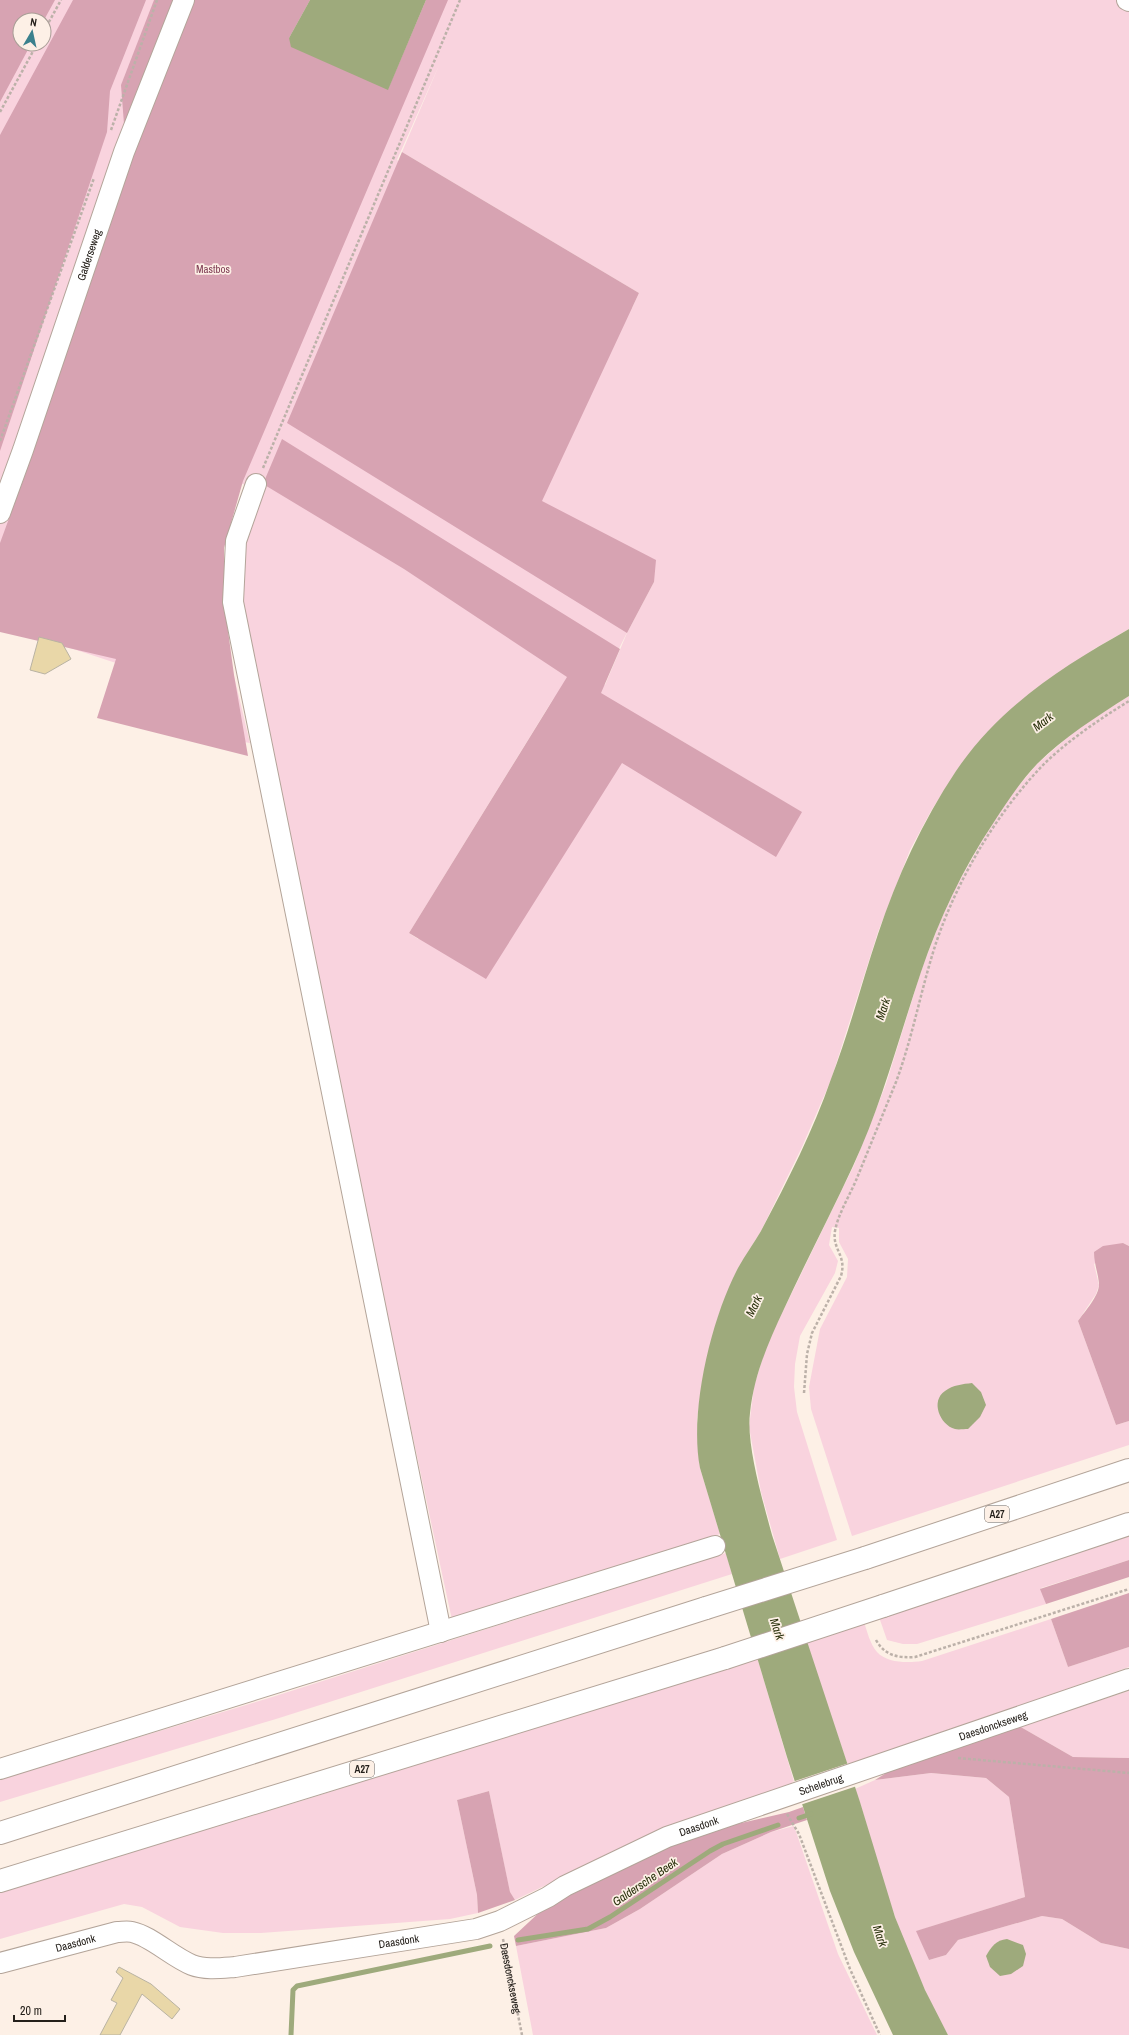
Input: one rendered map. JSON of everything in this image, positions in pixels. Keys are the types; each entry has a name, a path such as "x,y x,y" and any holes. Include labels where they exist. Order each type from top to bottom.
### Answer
{"highway":[{"name":"A27","path":"0,1832 865,1558 1129,1470"},
{"name":"A27","path":"0,1881 725,1658 1129,1524"}],"street":[{"name":"Galderseweg","path":"0,513 6,475 124,152 184,0"},
{"path":"256,484 236,541 233,602 441,1632"},
{"path":"0,1769 715,1546"},
{"name":"Daesdonckseweg","path":"857,1771 1129,1679"},
{"name":"Schelebrug","path":"782,1796 857,1771"},
{"name":"Daasdonk","path":"0,1963 117,1932 131,1932 144,1936 170,1954 193,1965 214,1968 235,1967 476,1929 500,1921 578,1879 667,1837 782,1796"}],"path":[{"path":"52,16 61,0"},
{"path":"109,135 157,0"},
{"path":"256,484 460,0"},
{"path":"0,112 33,52"},
{"name":"Galderseweg","path":"0,441 96,172"},
{"path":"804,1393 806,1354 812,1333 842,1276 844,1263 835,1237 838,1222 874,1138 896,1079 936,944 958,887 990,834 1020,791 1046,762 1100,719 1129,701"},
{"path":"876,1640 880,1648 888,1654 896,1657 915,1657 1129,1589"},
{"path":"935,1745 956,1758 1129,1773"},
{"path":"782,1796 784,1809 799,1834 850,1968 880,2035"},
{"name":"Daesdonckseweg","path":"500,1921 522,2035"}],"green space":[{"name":"Mastbos","path":"0,0 1118,0 1129,6 1129,629 1094,649 977,744 957,770 931,811 910,850 878,932 831,1080 802,1147 761,1231 737,1270 719,1314 704,1374 697,1418 700,1468 720,1534 452,1620 251,659 243,605 245,535 259,494 238,481 207,563 250,743 110,720 119,664 0,625","holes":["440,63 402,152 639,293 632,308 397,160","654,578 654,582 627,633 605,685 602,683","555,696 418,939 409,933","670,734 801,812 793,827"]},
{"path":"0,0 55,0 48,12 12,12 12,52 27,52 0,102"},
{"path":"73,0 146,0 110,91 107,132 0,451 0,135 45,52 52,52 52,39"},
{"path":"154,0 173,0 124,124 121,85"},
{"name":"Mastbos","path":"192,0 310,0 289,38 388,89 426,0 448,0 243,481 224,548 224,601 234,675 248,756 97,718 116,659 0,632 0,543 25,475 130,156"},
{"path":"402,152 639,293 542,501 656,560 654,582 627,633 287,423"},
{"path":"282,439 620,649 601,693 802,812 776,857 622,763 486,979 409,933 567,677 404,569 263,484"},
{"path":"1129,696 1129,1246 1123,1243 1094,1264 1099,1285 1096,1294 1078,1321 1116,1425 1129,1421 1129,1445 852,1536 811,1409 809,1387 820,1329 847,1277 848,1259 839,1242 839,1228 832,1227 829,1245 838,1261 835,1273 800,1336 795,1364 794,1387 797,1412 837,1540 780,1559 761,1492 749,1427 754,1386 767,1344 854,1165 886,1084 921,971 939,924 956,887 983,839 1011,795 1037,764 1077,729"},
{"path":"1123,1243 1129,1246 1129,1421 1116,1425 1078,1321 1092,1303 1099,1288 1094,1252 1103,1246"},
{"path":"1129,1535 1129,1560 1041,1588 1046,1604 917,1644 903,1644 887,1640 879,1617"},
{"path":"726,1553 732,1574 276,1719 0,1802 0,1779 269,1698"},
{"path":"1129,1560 1129,1577 1046,1604 1040,1589"},
{"path":"1129,1593 1129,1647 1068,1667 1051,1619"},
{"path":"1051,1619 1068,1667 1129,1647 1129,1667 848,1766 806,1641 864,1622 872,1645 881,1656 892,1660 916,1662"},
{"path":"757,1657 795,1785 636,1842 515,1900 510,1893 489,1791 457,1800 477,1895 478,1913 450,1919 261,1933 223,1933 180,1927 142,1907 124,1904 0,1939 0,1891 301,1801"},
{"path":"1129,1691 1129,1758 1073,1757 1019,1726"},
{"path":"1019,1726 1073,1757 1129,1758 1129,1949 1101,1943 1062,1919 1042,1916 958,1940 946,1955 929,1960 916,1931 1025,1897 1009,1797 986,1778 931,1773 875,1780 899,1765"},
{"path":"931,1773 986,1778 1009,1797 1025,1897 917,1931 929,1960 946,1955 958,1940 1042,1916 1062,1919 1101,1943 1129,1949 1129,2035 948,2035 921,1981 898,1925 855,1789 875,1780"},
{"path":"489,1791 510,1892 515,1900 478,1913 477,1895 457,1800"},
{"path":"803,1807 807,1820 771,1832 722,1854 640,1909 606,1928 516,1946 514,1936 544,1908 631,1860 711,1830 789,1812"},
{"path":"794,1826 838,1954 877,2035 533,2035 516,1946 606,1928 640,1909 722,1854 771,1832"}],"water":[{"path":"310,0 426,0 388,90 291,47 289,38"},
{"name":"Mark","path":"1129,629 1129,696 1069,736 1037,764 1019,785 983,839 953,894 928,952 873,1119 845,1184 772,1334 758,1372 752,1399 749,1426 750,1441 760,1490 772,1535 860,1802 895,1917 925,1990 948,2035 893,2035 854,1952 830,1891 787,1757 700,1468 697,1445 700,1394 711,1339 728,1289 738,1268 761,1231 799,1156 816,1118 844,1043 885,913 911,850 932,810 956,771 973,748 1012,708 1056,673"},
{"path":"972,1383 981,1392 986,1405 980,1417 968,1429 955,1429 950,1427 941,1418 939,1412 938,1401 941,1395 951,1387"},
{"path":"1007,1939 1023,1945 1026,1954 1023,1966 1011,1974 1000,1976 990,1967 986,1956 994,1944"}],"pier":[{"path":"849,1763 857,1786 800,1805 792,1782"}],"building":[{"path":"39,637 62,643 71,659 45,674 30,670"},
{"path":"119,1967 151,1984 180,2009 172,2019 142,1994 120,2035 100,2035 117,2003 111,2000 123,1978 116,1972"}],"waterway":[{"name":"Galdersche Beek","path":"799,1818 811,1814"},
{"name":"Galdersche Beek","path":"518,1940 588,1929 610,1917 710,1851 723,1844 778,1825"},
{"name":"Galdersche Beek","path":"291,2035 293,1990 297,1986 490,1946"}]}
